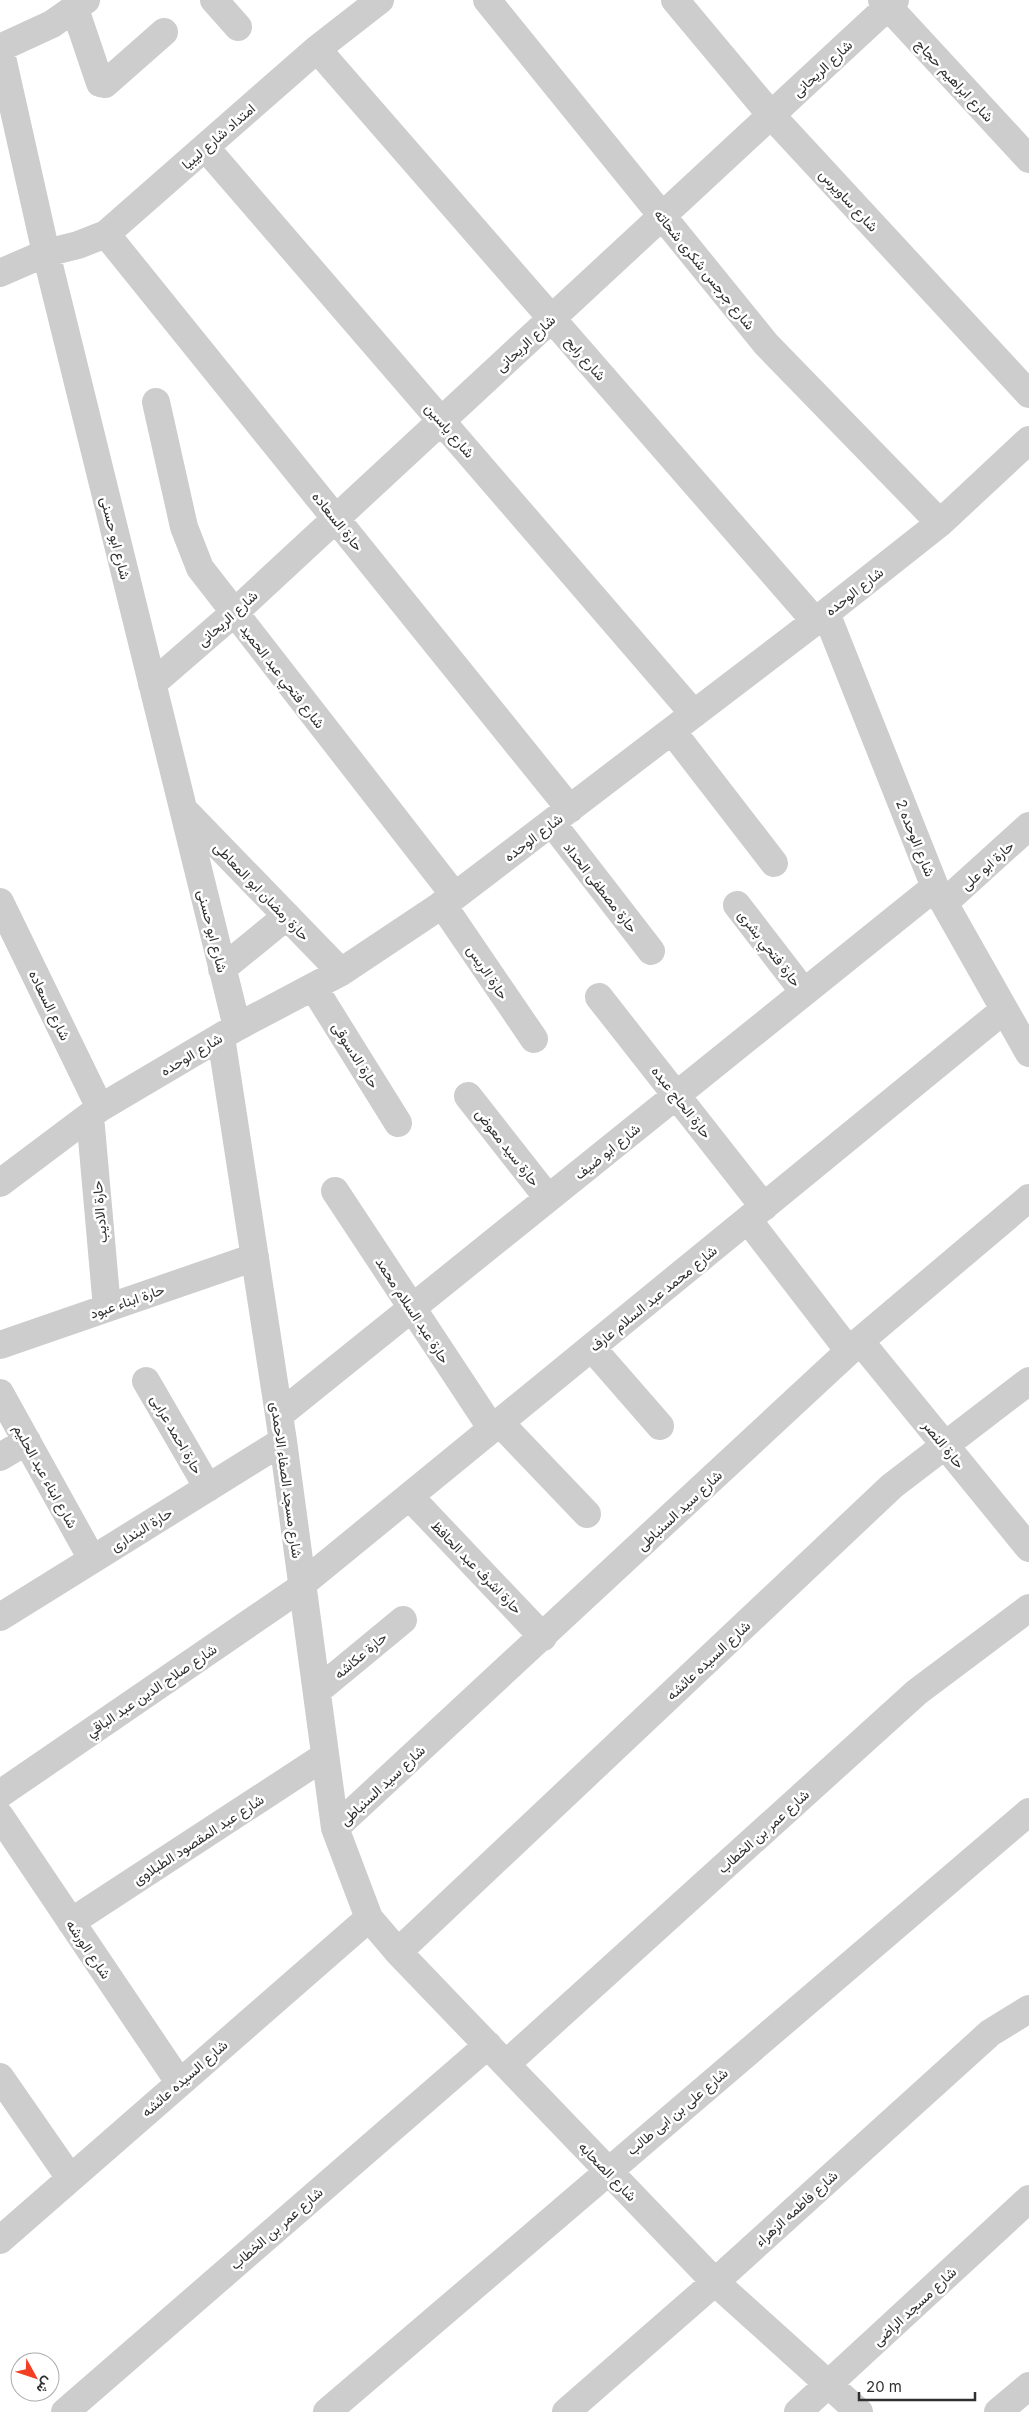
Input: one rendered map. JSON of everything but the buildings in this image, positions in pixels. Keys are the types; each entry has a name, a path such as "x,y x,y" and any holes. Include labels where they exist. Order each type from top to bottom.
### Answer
{"street":[{"path":"214,0 238,27"},
{"name":"امتداد شارع ليبيا","path":"0,273 46,253 78,245 106,234 317,49 380,0"},
{"name":"شارع جرجس شكرى شحاته","path":"487,0 766,344 940,523"},
{"name":"شارع ساويرس","path":"676,0 771,116 1029,394"},
{"name":"شارع الريحانى","path":"152,684 234,613 442,421 771,116 889,2"},
{"name":"شارع ابراهيم حجاج","path":"889,2 1029,159"},
{"path":"0,48 52,24 80,4 100,83 105,84 164,32"},
{"name":"شارع ابو حسنى","path":"0,48 46,253 222,969 229,1032"},
{"name":"شارع رابح","path":"317,49 552,318 821,617"},
{"name":"شارع ياسين","path":"205,147 694,714"},
{"name":"حارة السعاده","path":"106,234 336,519 561,816"},
{"name":"شارع فتحي عبد الحميد","path":"156,402 184,527 200,568 449,900"},
{"name":"شارع الوحده","path":"0,1183 95,1112 229,1032 341,972 449,900 821,617 940,523 1029,440"},
{"name":"شارع الوحده 2","path":"821,617 940,895 1014,1015 1029,1053"},
{"path":"672,731 774,863"},
{"name":"حارة رمضان ابو المعاطى","path":"183,809 341,972"},
{"name":"حارة مصطفى الحداد","path":"561,816 651,951"},
{"name":"حارة ابو على","path":"940,895 1029,826"},
{"name":"شارع ابو ضيف","path":"280,1428 412,1308 548,1198 804,992 940,895"},
{"name":"حارة الريس","path":"449,900 534,1039"},
{"name":"شارع السعاده","path":"0,902 95,1112"},
{"name":"حارة فتحي بشرى","path":"737,905 804,992"},
{"path":"222,969 286,916"},
{"name":"حارة الدسوقى","path":"314,988 398,1123"},
{"name":"حارة الحاج عبده","path":"599,997 676,1095 756,1214 854,1346"},
{"name":"شارع محمد عبد السلام عارف","path":"302,1585 756,1214 1014,1015"},
{"name":"شارع مسجد الصفاء الاحمدى","path":"229,1032 255,1257 335,1828 369,1918"},
{"name":"حارة سيد معوض","path":"468,1096 548,1198"},
{"name":"حارة الاديب","path":"95,1112 107,1308"},
{"name":"حارة عبد السلام محمد","path":"335,1191 412,1308 496,1426 587,1514"},
{"name":"شارع سيد السنباطى","path":"335,1828 543,1637 854,1346 1029,1198"},
{"name":"حارة ابناء عبود","path":"0,1344 255,1257"},
{"name":"حارة النصر","path":"854,1346 945,1445 1029,1548"},
{"path":"592,1348 660,1426"},
{"name":"حارة احمد عرابى","path":"146,1381 208,1488"},
{"name":"شارع السيده عائشه","path":"398,1952 892,1486 1029,1381"},
{"name":"شارع ابناء عبد الحليم","path":"0,1393 92,1559"},
{"name":"حارة البندارى","path":"0,1617 208,1488 280,1428"},
{"path":"0,1457 27,1441"},
{"name":"حارة اشرف عبد الحافظ","path":"410,1497 543,1637"},
{"name":"شارع صلاح الدين عبد الباقي","path":"0,1794 302,1585"},
{"name":"شارع عمر بن الخطاب","path":"65,2412 497,2054 916,1692 1029,1608"},
{"name":"حارة عكاشه","path":"317,1691 403,1620"},
{"name":"شارع عبد المقصود الطبلاوى","path":"72,1922 325,1756"},
{"name":"شارع على بن ابى طالب","path":"327,2412 607,2170 1029,1812"},
{"name":"شارع الورشه","path":"0,1816 179,2082"},
{"name":"شارع السيده عائشه","path":"0,2240 369,1918"},
{"name":"شارع الصحابه","path":"369,1918 398,1952 715,2282 859,2412"},
{"name":"شارع فاطمه الزهراء","path":"566,2412 715,2282 990,2032 1029,2009"},
{"path":"0,2077 70,2178"},
{"name":"شارع مسجد الراضى","path":"798,2412 1029,2199"},
{"path":"998,2412 1029,2386"}]}
